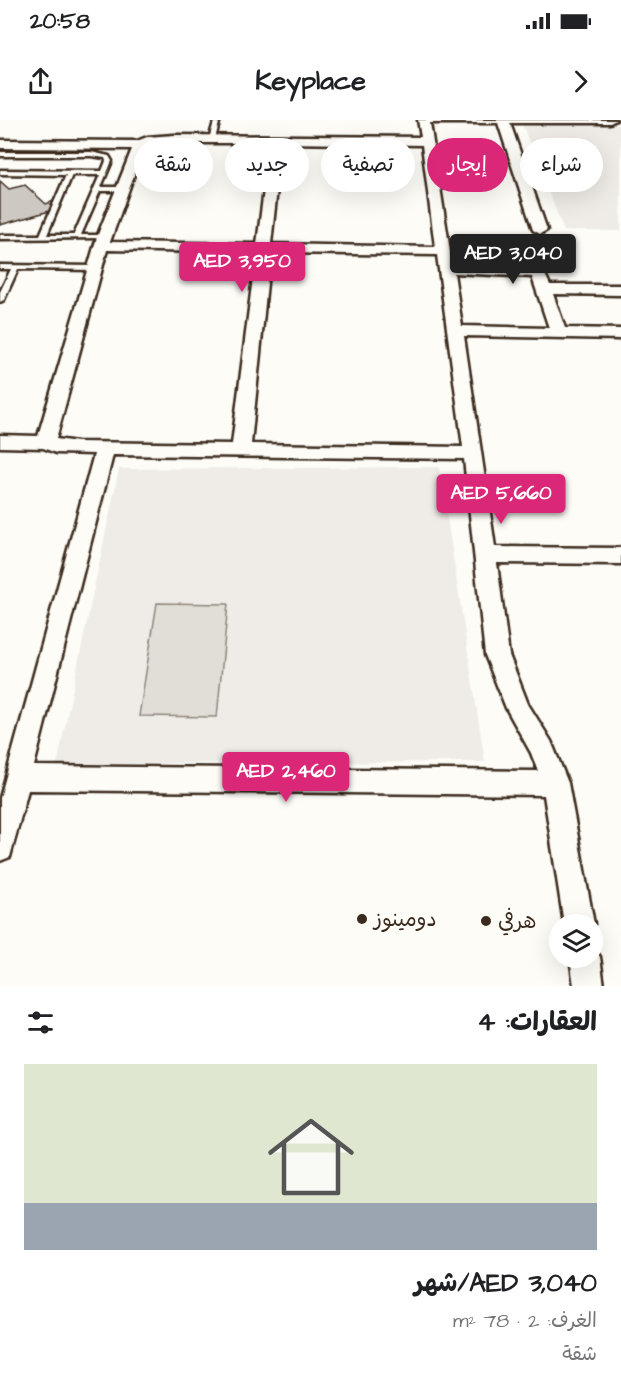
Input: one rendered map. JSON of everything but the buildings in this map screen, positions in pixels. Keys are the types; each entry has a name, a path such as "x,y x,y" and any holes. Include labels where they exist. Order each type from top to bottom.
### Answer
{"street":[{"path":"427,138 424,120 610,120"},
{"path":"503,120 540,230"},
{"path":"309,140 427,141"},
{"path":"7,148 134,145"},
{"path":"47,442 46,432 103,241 134,158"},
{"path":"241,450 270,192"},
{"path":"435,192 473,453 497,656 518,708 542,749 555,783 577,914"},
{"path":"103,241 445,259 532,271 539,275 559,333"},
{"path":"544,289 621,290"},
{"path":"455,332 621,334"},
{"path":"0,441 47,442 56,447 105,449 473,453"},
{"path":"0,848 105,449"},
{"path":"485,555 621,556"},
{"path":"18,778 555,783"},
{"path":"587,968 590,986"}],"lane":[{"path":"212,138 216,123"},
{"path":"0,154 7,148 102,155 109,161 77,237"},
{"path":"0,172 104,173"},
{"path":"43,237 69,173"},
{"path":"97,189 122,189"},
{"path":"0,237 77,237 103,241"},
{"path":"0,267 95,268"},
{"path":"0,300 15,268"}],"shaded area":[{"path":"522,124 621,125 621,231 564,231 549,192 603,192 603,138 527,138"},
{"path":"439,467 485,762 57,764 119,469"},
{"path":"157,603 228,604 217,717 139,716"}],"place":[{"name":"دومينوز","path":"362,919"},
{"name":"هرفي","path":"486,921"}]}
